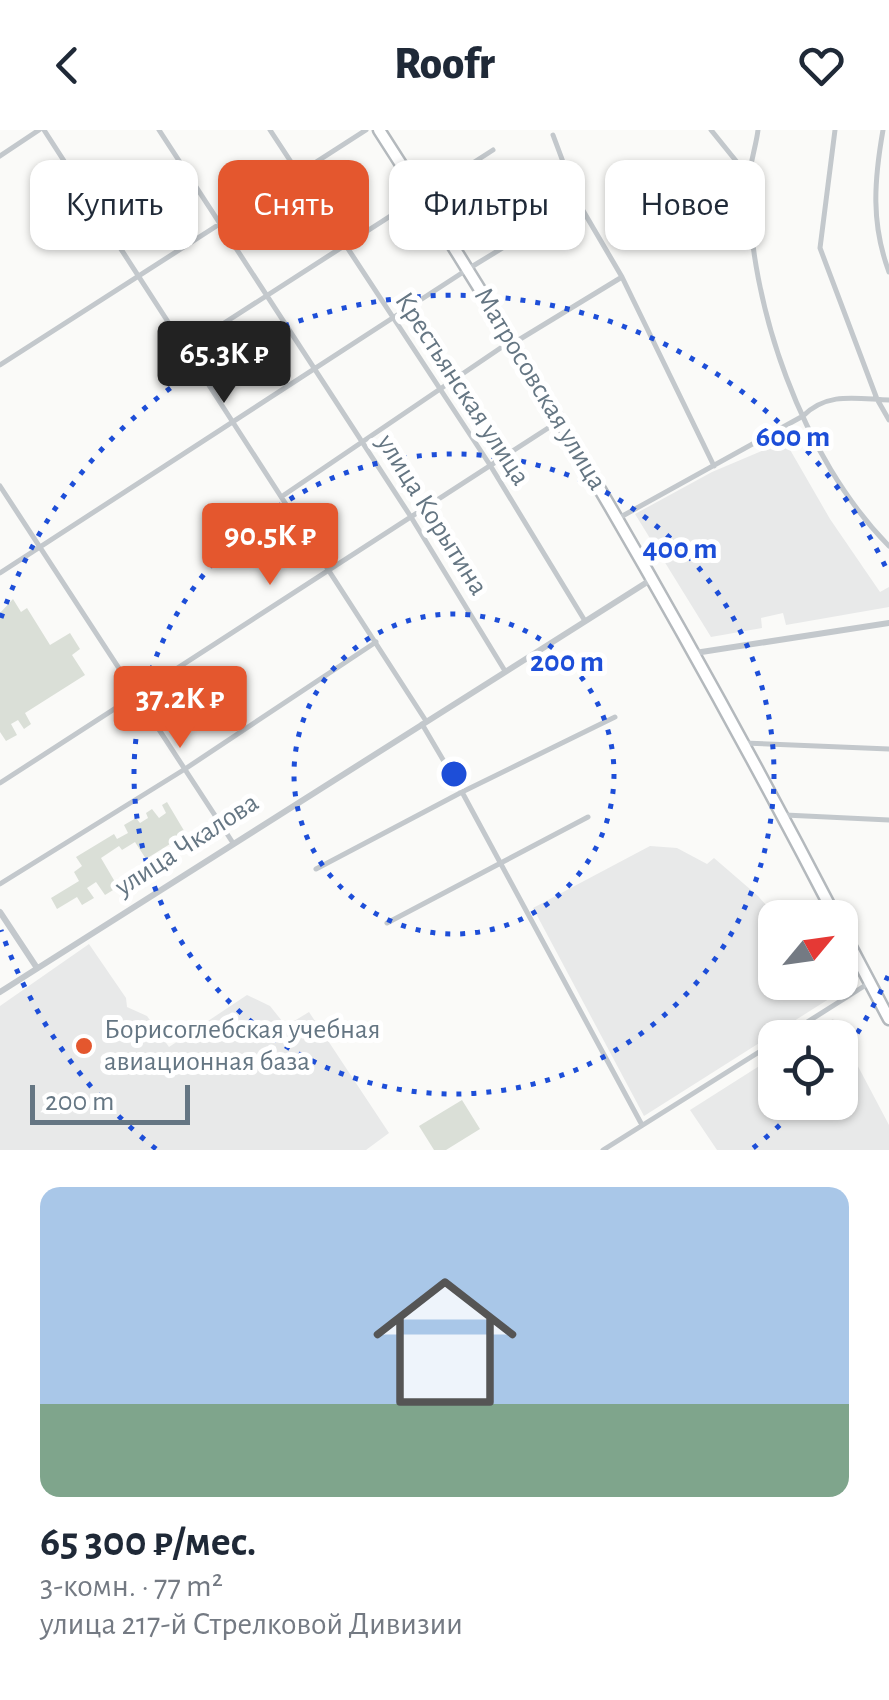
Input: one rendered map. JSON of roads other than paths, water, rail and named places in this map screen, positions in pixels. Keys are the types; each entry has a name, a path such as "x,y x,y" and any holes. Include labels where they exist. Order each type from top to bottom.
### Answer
{"highway":[{"name":"Матросовская улица","path":"379,130 398,160"},
{"name":"Матросовская улица","path":"456,250 653,579 827,900"},
{"path":"858,960 889,1019"}],"street":[{"path":"0,156 42,130 140,275 330,568 424,723 642,1124"},
{"name":"улица Корытина","path":"159,130 218,217"},
{"name":"Крестьянская улица","path":"270,130 290,160"},
{"path":"316,160 366,130"},
{"path":"711,130 735,160"},
{"path":"752,160 758,130"},
{"path":"835,130 820,248 876,399 889,420"},
{"path":"882,130 875,174 877,240 889,272"},
{"path":"553,135 562,160"},
{"path":"479,160 494,150"},
{"path":"585,214 622,278 714,466"},
{"path":"0,365 218,223"},
{"name":"улица Корытина","path":"239,250 506,670"},
{"path":"187,347 337,250"},
{"name":"Крестьянская улица","path":"348,250 490,464 585,621"},
{"path":"0,573 499,250"},
{"path":"753,250 762,307 803,416 842,488 889,546"},
{"path":"283,496 502,347 622,278"},
{"path":"618,518 803,416 812,406 852,396 889,400"},
{"path":"0,783 558,421"},
{"path":"0,486 233,843"},
{"name":"улица Чкалова","path":"0,992 653,579"},
{"path":"695,653 889,623"},
{"path":"0,884 185,769 376,642"},
{"path":"316,869 615,716"},
{"path":"744,742 889,749"},
{"path":"782,814 889,820"},
{"path":"387,923 588,817"},
{"path":"0,912 37,968"},
{"path":"811,1020 870,983"},
{"path":"603,1150 758,1052"}],"place":[{"name":"Борисоглебская учебная авиационная база","path":"84,1046"}]}
